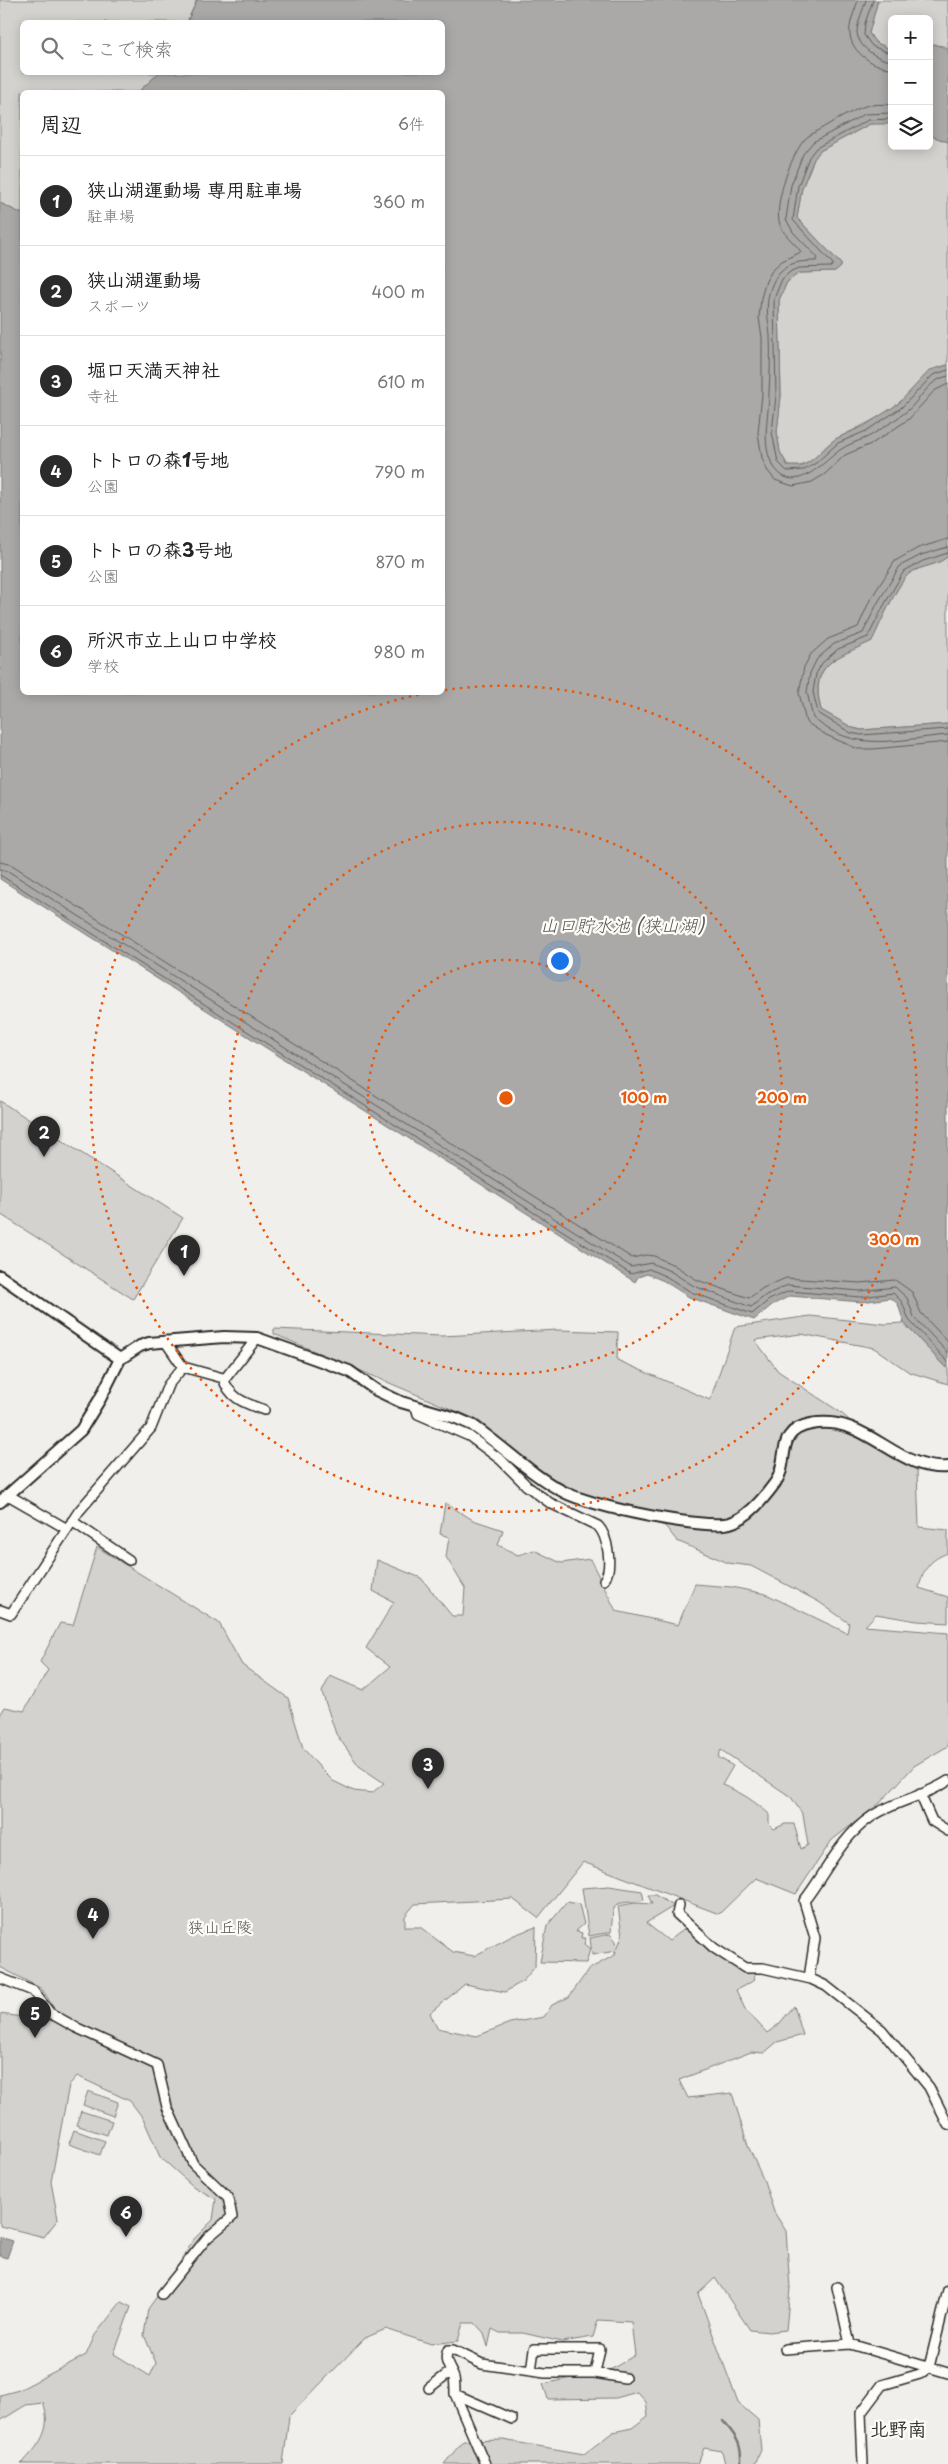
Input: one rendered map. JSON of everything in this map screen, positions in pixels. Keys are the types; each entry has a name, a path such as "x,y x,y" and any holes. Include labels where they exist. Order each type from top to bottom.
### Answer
{"street":[{"path":"0,1276 120,1359"},
{"path":"129,1560 69,1525 4,1498 81,1430 100,1399 120,1359 140,1346 165,1340 224,1336 257,1338 350,1371 386,1396 456,1418 472,1425 566,1493 639,1514 715,1525 731,1522 749,1513 779,1476 788,1436 793,1431 809,1424 832,1423 855,1428 918,1463 948,1467"},
{"path":"224,1380 257,1338"},
{"path":"165,1340 183,1367 223,1378 227,1390 238,1400 264,1410"},
{"path":"0,1610 11,1614 69,1525 150,1428 168,1385 183,1367"},
{"path":"416,1406 418,1414 479,1442 501,1460 526,1486 550,1503 598,1526 604,1531 608,1575 604,1580"},
{"path":"809,1978 815,1938 804,1901 841,1845 856,1829 883,1810 948,1781"},
{"path":"920,1794 932,1821 948,1830"},
{"path":"679,1905 677,1914 714,1948 745,1968 764,1968 809,1978 826,1986 882,2030 929,2087 948,2125"},
{"path":"0,1978 33,1990 50,2013 75,2027 157,2065 168,2107 193,2164 228,2198 232,2216 207,2238 162,2294"},
{"path":"837,2287 850,2344"},
{"path":"863,2464 861,2413 882,2385 920,2374 928,2367 948,2290"},
{"path":"785,2348 850,2344 948,2373"},
{"path":"531,2371 534,2349 600,2349 595,2373"},
{"path":"485,2464 455,2394 454,2378 450,2372 446,2356 448,2350 452,2350 482,2364 531,2371 595,2373 626,2378"},
{"path":"430,2388 450,2372"},
{"path":"455,2394 512,2419"}],"green space":[{"path":"0,0 197,0 188,20 20,20 20,75 157,75 140,90 20,90 20,213 0,203"},
{"path":"878,0 948,0 948,49 945,46 933,45 933,15 888,15 888,48 875,42 869,33"},
{"path":"888,123 888,150 933,150 933,136 948,142 948,365 933,370 893,408 832,442 808,463 788,466 780,452 777,432 781,396 779,300 787,282 799,273 835,272 841,267 841,264 797,218 802,188 814,159 820,151 870,124"},
{"path":"948,556 948,724 862,730 853,728 821,710 818,694 819,681 829,664 848,652 872,641 905,577 920,568 940,562"},
{"path":"0,1101 183,1218 133,1299 0,1214"},
{"name":"狭山丘陵","path":"810,1316 885,1324 904,1323 945,1367 948,1367 948,1384 909,1372 874,1348 801,1334 755,1340 778,1371 840,1412 883,1450 917,1470 919,1527 948,1530 948,1553 936,1558 928,1566 919,1588 948,1597 948,1623 917,1621 876,1614 865,1626 948,1633 948,1746 914,1766 880,1803 832,1840 796,1894 756,1878 719,1914 583,1862 538,1918 513,1899 415,1904 405,1916 405,1927 420,1927 453,1952 474,1956 514,1935 536,1927 535,1967 523,1981 505,1992 465,1984 430,2013 437,2028 477,2036 510,2023 544,2017 552,2005 569,1997 589,1969 615,1955 616,1951 592,1955 590,1938 610,1934 616,1941 617,1949 622,1936 618,1906 635,1903 652,1904 648,1895 655,1895 674,1906 646,1923 669,1941 687,1927 753,1970 755,1980 736,1990 745,2009 767,2033 779,2024 794,2006 803,2035 777,2042 764,2053 751,2052 679,2080 688,2098 732,2093 748,2146 764,2181 774,2212 786,2231 790,2288 786,2330 769,2332 750,2330 715,2278 698,2294 738,2403 758,2420 761,2450 755,2464 725,2464 722,2451 704,2448 698,2464 444,2464 463,2441 503,2440 584,2454 613,2432 632,2428 648,2416 646,2402 637,2392 616,2398 548,2399 543,2384 612,2369 635,2355 631,2322 598,2320 593,2337 562,2342 523,2333 500,2333 492,2329 488,2347 484,2333 475,2323 463,2323 458,2341 431,2344 386,2329 365,2338 289,2416 283,2464 21,2464 39,2444 45,2429 46,2412 43,2403 26,2405 0,2421 0,2395 19,2390 86,2355 95,2335 121,2302 131,2307 114,2354 150,2376 156,2363 144,2335 148,2309 175,2271 193,2240 213,2220 216,2199 194,2187 160,2157 143,2118 130,2101 77,2076 69,2085 51,2182 58,2219 44,2237 0,2226 0,2014 53,2021 55,2010 42,1989 0,1967 0,1715 5,1707 24,1711 48,1670 40,1662 60,1623 73,1625 97,1547 219,1623 242,1665 288,1698 303,1748 333,1781 354,1791 372,1793 384,1783 359,1766 336,1734 322,1692 330,1676 363,1690 390,1667 366,1648 394,1602 373,1591 377,1560 421,1578 452,1616 463,1616 465,1588 446,1557 449,1537 440,1534 445,1503 473,1520 503,1530 498,1545 518,1555 534,1550 561,1563 590,1559 616,1611 678,1625 695,1584 731,1587 766,1594 847,1633 849,1623 819,1602 751,1566 728,1563 677,1541 665,1526 605,1507 555,1484 479,1421 274,1334 274,1329 442,1336 558,1330 618,1332 617,1360 710,1400 735,1327","holes":["721,1750 791,1797 803,1815 808,1845 801,1849 794,1824 785,1824 774,1829 769,1824 769,1814 747,1797 722,1785 733,1766 718,1757"]},
{"path":"609,1886 642,1891 644,1900 616,1905 613,1911 611,1932 589,1936 582,1888"},
{"path":"567,1902 579,1904 584,1924 576,1931 582,1933 581,1938 586,1938 584,1944 590,1949 586,1963 540,1962 547,1926"},
{"path":"88,2091 118,2102 113,2116 83,2105"},
{"path":"81,2111 112,2121 107,2135 76,2125"},
{"path":"74,2130 105,2141 100,2155 69,2144"}],"water":[{"name":"山口貯水池 (狭山湖)","path":"197,0 878,0 869,33 875,42 888,48 888,124 870,124 820,151 814,159 802,188 797,218 841,264 841,267 835,272 799,273 787,282 779,300 781,396 777,432 780,452 788,466 803,466 835,439 864,426 898,404 930,370 948,365 948,556 940,562 915,570 905,577 872,641 848,652 829,664 822,672 818,694 821,710 853,728 861,730 948,724 948,1367 945,1367 904,1323 898,1304 891,1298 861,1302 790,1296 772,1305 754,1320 689,1297 664,1281 647,1274 638,1277 635,1282 0,879 0,203 20,213 20,695 445,695 445,90 140,90 157,75 445,75 445,20 188,20"},
{"path":"933,44 948,49 948,142 933,136"},
{"path":"0,2237 13,2241 7,2258 0,2256"}],"waterway":[{"path":"723,2421 737,2440 741,2464"}],"place":[{"name":"狭山湖運動場","path":"44,1157"},
{"name":"狭山湖運動場 専用駐車場","path":"184,1276"},
{"name":"堀口天満天神社","path":"428,1789"},
{"name":"トトロの森1号地","path":"93,1939"},
{"name":"トトロの森3号地","path":"35,2038"},
{"name":"所沢市立上山口中学校","path":"126,2237"}],"district":[{"name":"北野南","path":"898,2429"}]}
